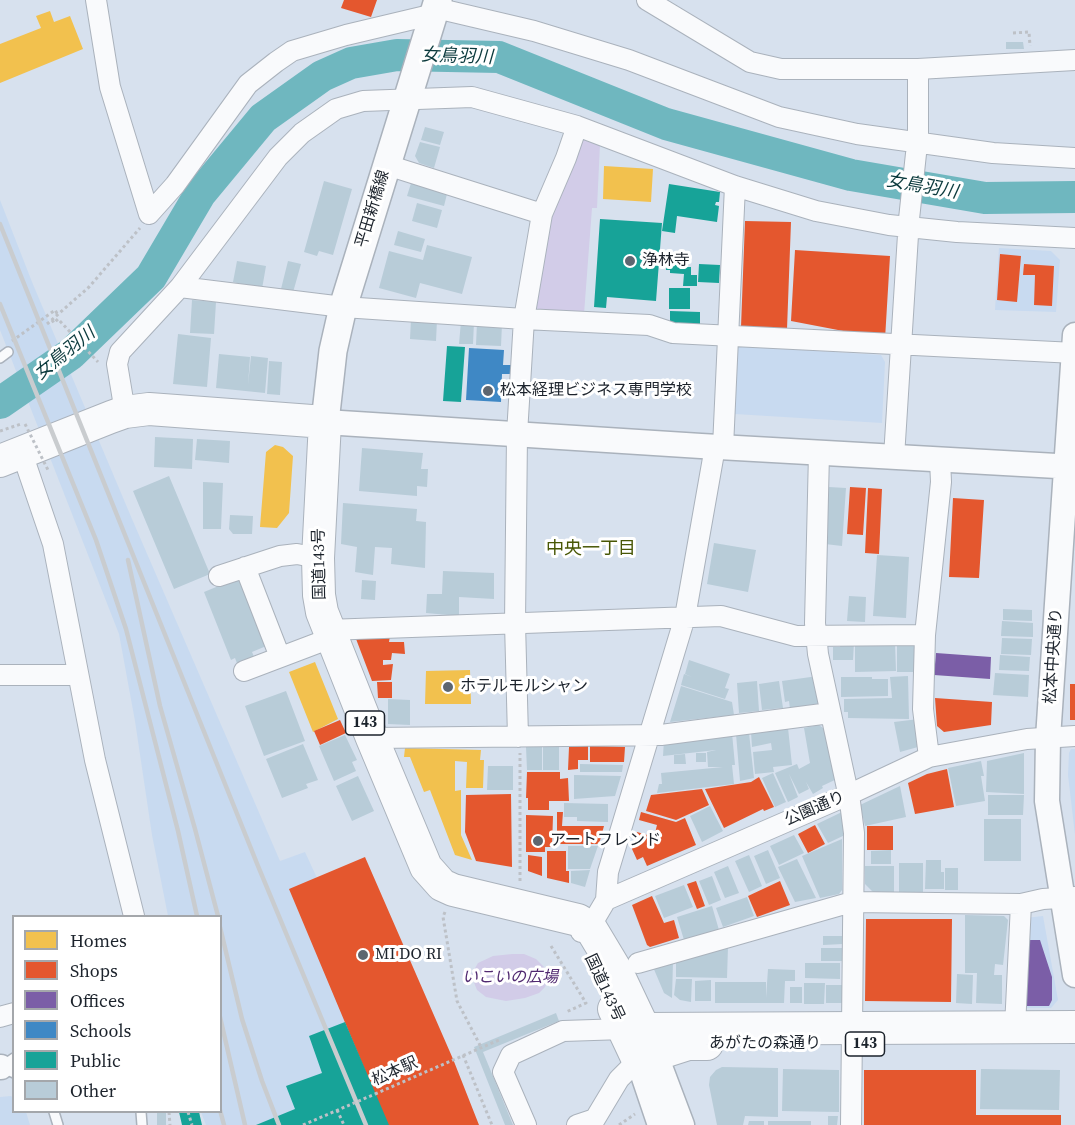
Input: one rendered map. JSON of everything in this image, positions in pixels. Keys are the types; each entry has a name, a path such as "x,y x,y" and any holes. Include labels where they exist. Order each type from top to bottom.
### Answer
{"highway":[{"path":"16,446 125,412 149,409 325,422"},
{"name":"国道143号","path":"325,422 318,558 321,612 426,867 442,885 453,890 572,931 641,1043"},
{"name":"あがたの森通り","path":"641,1043 688,1044 1014,1027 1075,1027"},
{"name":"あがたの森通り","path":"851,1036 1075,1044"}],"main road":[{"name":"平田新橋線","path":"325,422 333,351 343,307 435,12"}],"street":[{"path":"96,0 110,87 149,214"},
{"path":"647,0 750,62 765,67 918,69 1075,60"},
{"path":"149,214 175,185 248,84 276,62 292,51 435,12 534,31 629,60 779,117 916,147 1075,158"},
{"path":"894,457 900,345 916,147 918,69"},
{"path":"125,412 117,364 120,352 180,287 278,157 302,133 336,109 363,100 411,91 472,97 577,126 735,186 816,212 889,225 909,219 957,232 1075,238"},
{"path":"519,737 515,623 517,434 524,319 542,214 577,126"},
{"path":"387,165 542,214"},
{"path":"572,931 606,900 608,872 685,616 719,447 735,186"},
{"path":"180,287 343,307 649,325 673,333 900,345 1074,347"},
{"name":"松本中央通り","path":"1074,347 1071,467 1048,738 1047,801 1069,897 1075,975"},
{"path":"325,422 1071,467"},
{"path":"16,446 53,544 94,760 134,915"},
{"path":"819,453 816,635 854,833 851,1125"},
{"path":"929,757 923,709 925,634 941,482 940,460"},
{"path":"219,576 280,556 297,554 318,558"},
{"path":"245,567 280,657"},
{"path":"247,668 280,657 329,634 515,623 721,616 796,636 925,634"},
{"path":"0,675 78,675"},
{"path":"372,738 649,735 830,713"},
{"name":"公園通り","path":"606,900 848,795 929,757 1027,739 1075,736"},
{"path":"638,963 852,902 1021,904 1069,897"},
{"path":"1014,1027 1021,904"},
{"path":"526,1125 503,1072 511,1055 563,1031 641,1043"},
{"path":"577,1125 595,1119 641,1043"},
{"path":"641,1043 660,1125"},
{"path":"641,1043 682,1125"}],"path":[{"path":"1013,33 1029,32 1030,54"},
{"path":"47,324 58,317 109,266 149,214"},
{"path":"4,355 6,345 55,310 58,317 98,362"},
{"path":"0,431 49,472"},
{"path":"519,737 520,883"},
{"path":"445,911 444,918 457,1000 481,1047"},
{"path":"557,1016 586,1003 572,931"},
{"name":"松本駅","path":"303,1125 500,1040"},
{"path":"463,1055 492,1125"},
{"path":"337,1110 344,1125"},
{"path":"619,1125 636,1114"}],"shaded area":[{"path":"0,200 132,519 280,861 305,852 317,878 478,1125 206,1125 201,1113 222,1113 222,915 168,915 152,835 119,634 0,330"},
{"path":"999,248 1051,251 1060,260 1056,312 995,310"},
{"path":"738,346 881,355 885,362 882,423 735,414"},
{"path":"1071,749 1075,749 1075,835 1068,775"},
{"path":"1043,916 1058,1000 1051,1008 1019,1008 1025,918"},
{"path":"11,1096 12,1113 26,1113 30,1125 0,1125 0,1097"}],"green space":[{"path":"580,140 600,144 597,208 592,208 584,314 542,312 534,306 549,217"},
{"name":"いこいの広場","path":"524,954 536,959 544,967 548,978 545,987 539,993 525,998 506,1001 486,997 477,990 471,975 478,963 493,956"}],"water":[{"path":"68,352 0,413 0,394"}],"building: Homes":[{"path":"50,11 54,22 70,16 83,49 0,83 0,44 41,28 36,16"},
{"path":"604,166 653,169 651,202 603,199"},
{"path":"275,445 283,447 293,456 289,513 277,528 260,527 266,452"},
{"path":"315,662 338,719 313,732 289,672"},
{"name":"ホテルモルシャン","path":"470,670 471,704 425,704 426,671"},
{"path":"405,748 481,750 480,760 484,760 483,788 466,788 467,762 455,761 455,791 461,790 461,835 472,860 455,855 430,790 424,792 410,757 404,757"}],"building: Shops":[{"path":"344,0 377,0 371,17 341,8"},
{"path":"745,221 791,222 787,329 741,327"},
{"path":"795,250 890,256 885,339 791,321"},
{"path":"1000,254 1021,256 1017,302 997,300"},
{"path":"1024,264 1054,266 1052,306 1034,305 1035,275 1023,275"},
{"path":"850,487 866,488 863,535 847,534"},
{"path":"868,488 882,489 879,554 865,553"},
{"path":"953,498 984,500 979,578 949,577"},
{"path":"391,630 389,642 404,642 405,654 392,653 391,660 383,660 383,665 393,664 391,680 372,681 353,631"},
{"path":"377,682 392,682 392,698 378,698"},
{"path":"1070,684 1075,684 1075,720 1070,720"},
{"path":"935,698 992,702 991,725 944,732 937,726"},
{"path":"340,720 346,733 320,745 314,731"},
{"path":"588,746 588,760 578,760 578,769 568,770 569,747"},
{"path":"590,746 625,747 624,762 590,762"},
{"path":"947,769 954,807 915,814 908,783 927,774"},
{"path":"527,772 560,772 560,779 568,778 569,801 549,801 549,810 528,810"},
{"path":"759,777 774,807 764,811 763,809 724,828 705,789 751,782"},
{"path":"702,789 709,805 676,820 646,811 651,795"},
{"path":"511,794 512,867 476,861 465,832 466,795"},
{"path":"557,812 563,812 562,826 604,826 599,844 557,844"},
{"path":"641,812 676,822 685,818 696,845 647,866 643,857 637,860 632,849 637,832 654,837 657,825 639,820"},
{"path":"526,815 553,816 552,847 545,847 545,852 526,852"},
{"path":"815,825 825,844 808,853 798,834"},
{"path":"867,826 893,826 893,850 867,850"},
{"path":"547,851 566,851 566,871 569,871 569,883 547,878"},
{"path":"528,855 542,857 542,876 528,871"},
{"name":"MI DO RI","path":"365,857 453,1059 479,1125 388,1125 289,889"},
{"path":"696,881 705,906 697,909 687,884"},
{"path":"780,881 790,905 757,917 748,896"},
{"path":"652,896 664,923 674,920 679,938 650,947 647,945 632,905"},
{"path":"866,919 952,919 951,1002 865,1001"},
{"path":"864,1070 976,1070 976,1115 1061,1115 1061,1125 864,1125"}],"building: Offices":[{"path":"936,653 991,657 990,679 934,675"},
{"path":"1027,940 1040,940 1052,977 1052,1000 1049,1006 1021,1006"}],"building: Schools":[{"path":"469,348 504,350 503,365 512,365 512,374 502,374 501,402 466,400"}],"building: Public":[{"path":"669,184 720,192 719,202 715,205 719,206 717,222 677,216 675,233 662,231"},
{"path":"600,219 662,223 656,301 607,297 606,308 594,307"},
{"path":"660,259 680,259 680,267 691,267 691,275 697,275 697,286 683,286 684,274 670,273 670,270 666,270 666,265 660,265"},
{"path":"699,264 720,265 719,283 698,282"},
{"path":"669,288 690,288 690,309 669,309"},
{"path":"670,311 700,312 700,325 678,327 678,323 670,323"},
{"path":"447,346 465,347 461,402 443,401"},
{"path":"345,1022 389,1125 256,1125 295,1109 286,1086 322,1073 309,1036"},
{"path":"179,1113 199,1113 202,1125 182,1125"}],"building: Other":[{"path":"1006,42 1023,42 1024,49 1006,49"},
{"path":"425,127 444,132 440,145 421,140"},
{"path":"420,142 440,147 434,168 419,163 415,156"},
{"path":"412,180 448,190 444,206 407,196"},
{"path":"324,181 352,189 333,255 319,251 317,256 304,252"},
{"path":"417,203 442,210 437,228 412,221"},
{"path":"398,231 425,239 421,252 394,245"},
{"path":"427,245 472,257 462,294 420,283 416,298 379,288 389,251 423,260"},
{"path":"237,261 266,266 262,289 233,282"},
{"path":"288,261 301,264 292,296 280,293"},
{"path":"192,300 216,302 214,334 190,333"},
{"path":"411,319 437,320 436,341 410,339"},
{"path":"461,321 474,322 473,344 459,344"},
{"path":"477,322 502,324 501,346 476,345"},
{"path":"178,334 211,338 207,387 173,384"},
{"path":"219,354 250,357 248,385 251,356 268,358 265,393 216,388"},
{"path":"269,361 282,362 280,395 267,394"},
{"path":"155,437 193,439 192,469 154,467"},
{"path":"197,439 230,441 229,463 195,460"},
{"path":"362,448 423,453 421,469 428,469 427,487 417,486 417,496 359,491"},
{"path":"169,476 210,574 174,589 133,491"},
{"path":"203,482 223,483 221,529 203,529"},
{"path":"829,487 846,488 842,546 825,544"},
{"path":"343,503 417,509 416,521 426,522 425,568 391,564 392,548 375,547 373,575 355,572 357,547 341,544"},
{"path":"230,515 253,516 252,534 233,534 229,529"},
{"path":"714,543 756,550 748,592 707,584"},
{"path":"877,555 909,557 906,618 873,616"},
{"path":"443,571 494,573 494,599 459,597 459,616 426,613 427,594 442,594"},
{"path":"243,576 271,644 252,652 255,659 238,666 235,658 231,660 204,592"},
{"path":"362,580 376,581 375,600 361,599"},
{"path":"849,596 866,597 865,622 847,621"},
{"path":"1003,609 1032,610 1032,621 1003,620"},
{"path":"1002,621 1033,623 1033,637 1001,636"},
{"path":"1002,638 1032,639 1031,655 1001,654"},
{"path":"840,642 854,642 853,660 833,660 833,647 840,647"},
{"path":"895,643 896,671 855,672 855,644"},
{"path":"897,643 918,643 918,672 897,672"},
{"path":"1000,655 1030,657 1029,671 999,670"},
{"path":"689,660 730,674 725,688 729,689 725,699 681,685 684,674 692,677 685,674"},
{"path":"995,673 1029,675 1028,697 993,695"},
{"path":"818,676 821,703 790,709 789,701 785,702 782,681"},
{"path":"908,676 909,719 848,718 848,712 844,712 844,699 892,698 890,677"},
{"path":"841,677 888,679 888,696 841,697"},
{"path":"757,681 759,711 739,713 737,683"},
{"path":"779,681 783,708 762,710 759,684"},
{"path":"681,686 732,702 734,715 670,722"},
{"path":"286,691 305,741 264,756 245,706"},
{"path":"388,699 410,700 410,725 388,724"},
{"path":"919,719 925,745 900,752 894,722"},
{"path":"819,725 827,731 839,778 822,786 823,788 813,794 806,782 809,789 799,794 789,774 798,797 788,802 775,773 797,764 799,769 810,763 804,728"},
{"path":"788,728 792,765 773,767 774,772 755,774 753,752 772,750 771,743 752,747 751,732"},
{"path":"732,733 734,784 657,793 659,784 662,784 661,773 723,767 708,767 707,752 716,750 663,756 664,740"},
{"path":"749,733 754,778 740,781 736,734"},
{"path":"345,735 357,760 352,762 356,771 334,781 319,746"},
{"path":"303,744 318,780 306,784 308,788 282,798 266,759"},
{"path":"526,747 542,747 542,770 527,770"},
{"path":"543,747 559,747 559,770 543,770"},
{"path":"696,753 706,753 706,762 696,762"},
{"path":"1024,753 1024,794 986,792 987,761"},
{"path":"685,754 686,764 674,764 674,755"},
{"path":"981,761 985,801 956,806 948,768"},
{"path":"580,764 623,765 622,772 580,772"},
{"path":"488,766 513,766 513,790 487,790"},
{"path":"773,773 786,802 775,807 762,778"},
{"path":"574,775 621,776 615,796 574,799"},
{"path":"358,776 374,811 352,821 336,786"},
{"path":"900,786 906,817 865,826 860,805"},
{"path":"988,795 1024,795 1023,815 988,815"},
{"path":"564,803 608,804 608,822 577,821 577,817 564,817"},
{"path":"710,806 723,831 702,842 690,816"},
{"path":"842,812 845,835 828,843 817,824"},
{"path":"984,819 1021,819 1021,861 984,861"},
{"path":"794,835 804,853 779,865 770,846"},
{"path":"842,839 842,890 839,894 820,898 802,856"},
{"path":"568,846 598,846 590,869 568,869"},
{"path":"768,850 780,878 766,884 754,856"},
{"path":"891,850 891,864 871,864 871,851"},
{"path":"749,855 762,886 749,892 735,861"},
{"path":"797,859 816,898 795,902 778,867"},
{"path":"926,860 941,860 944,889 925,889"},
{"path":"899,863 923,863 923,893 899,893"},
{"path":"728,866 739,893 725,898 714,872"},
{"path":"865,866 894,866 894,893 874,893 865,884"},
{"path":"945,868 958,868 958,890 945,890"},
{"path":"590,870 585,887 571,883 571,871"},
{"path":"712,876 721,900 709,905 699,881"},
{"path":"684,885 693,907 664,918 655,896"},
{"path":"747,897 754,916 723,927 716,908"},
{"path":"712,906 719,930 684,940 677,917"},
{"path":"965,915 1004,916 1008,920 1003,965 995,964 994,975 1002,975 1002,1004 976,1003 977,973 965,973"},
{"path":"823,936 843,936 843,944 823,945"},
{"path":"728,947 727,978 676,977 676,960"},
{"path":"821,948 843,948 843,961 821,961"},
{"path":"673,961 672,998 664,993 653,967"},
{"path":"805,963 840,963 840,979 805,978"},
{"path":"768,969 795,970 795,981 785,981 784,1003 715,1003 715,982 766,982 766,998"},
{"path":"957,974 973,975 972,1004 956,1003"},
{"path":"676,979 692,979 691,1002 680,1000 674,995"},
{"path":"711,980 711,1001 695,1001 695,981"},
{"path":"804,983 825,983 824,1004 804,1004"},
{"path":"826,985 843,985 843,1003 826,1003"},
{"path":"790,987 802,987 802,1003 790,1003"},
{"path":"556,1013 559,1021 483,1052 513,1125 505,1125 474,1047"},
{"path":"722,1067 778,1068 778,1117 745,1116 743,1125 717,1125 709,1085 710,1077"},
{"path":"783,1069 839,1070 839,1112 782,1111"},
{"path":"981,1069 1060,1070 1059,1110 980,1109"},
{"path":"157,1113 166,1113 166,1125 157,1125"},
{"path":"828,1116 838,1116 837,1125 828,1125"},
{"path":"749,1121 764,1121 764,1125 748,1125"},
{"path":"768,1121 811,1121 811,1125 768,1125"}],"waterway":[{"name":"女鳥羽川","path":"0,403 71,354 151,277 200,194 263,118 322,76 351,63 397,55 499,57 666,124 851,175 985,198 1075,197"}],"railway":[{"path":"0,224 258,866 366,1125"},
{"path":"0,304 96,540 126,629 178,831 197,915"},
{"path":"128,560 160,706 218,915"},
{"path":"222,935 242,1019 279,1125"},
{"path":"222,1026 245,1125"},
{"path":"221,1113 224,1125"}],"place":[{"name":"浄林寺","path":"630,261"},
{"name":"松本経理ビジネス専門学校","path":"488,391"},
{"name":"ホテルモルシャン","path":"448,687"},
{"name":"アートフレンド","path":"538,841"},
{"name":"MI DO RI","path":"363,955"}],"district":[{"name":"中央一丁目","path":"591,549"}]}
